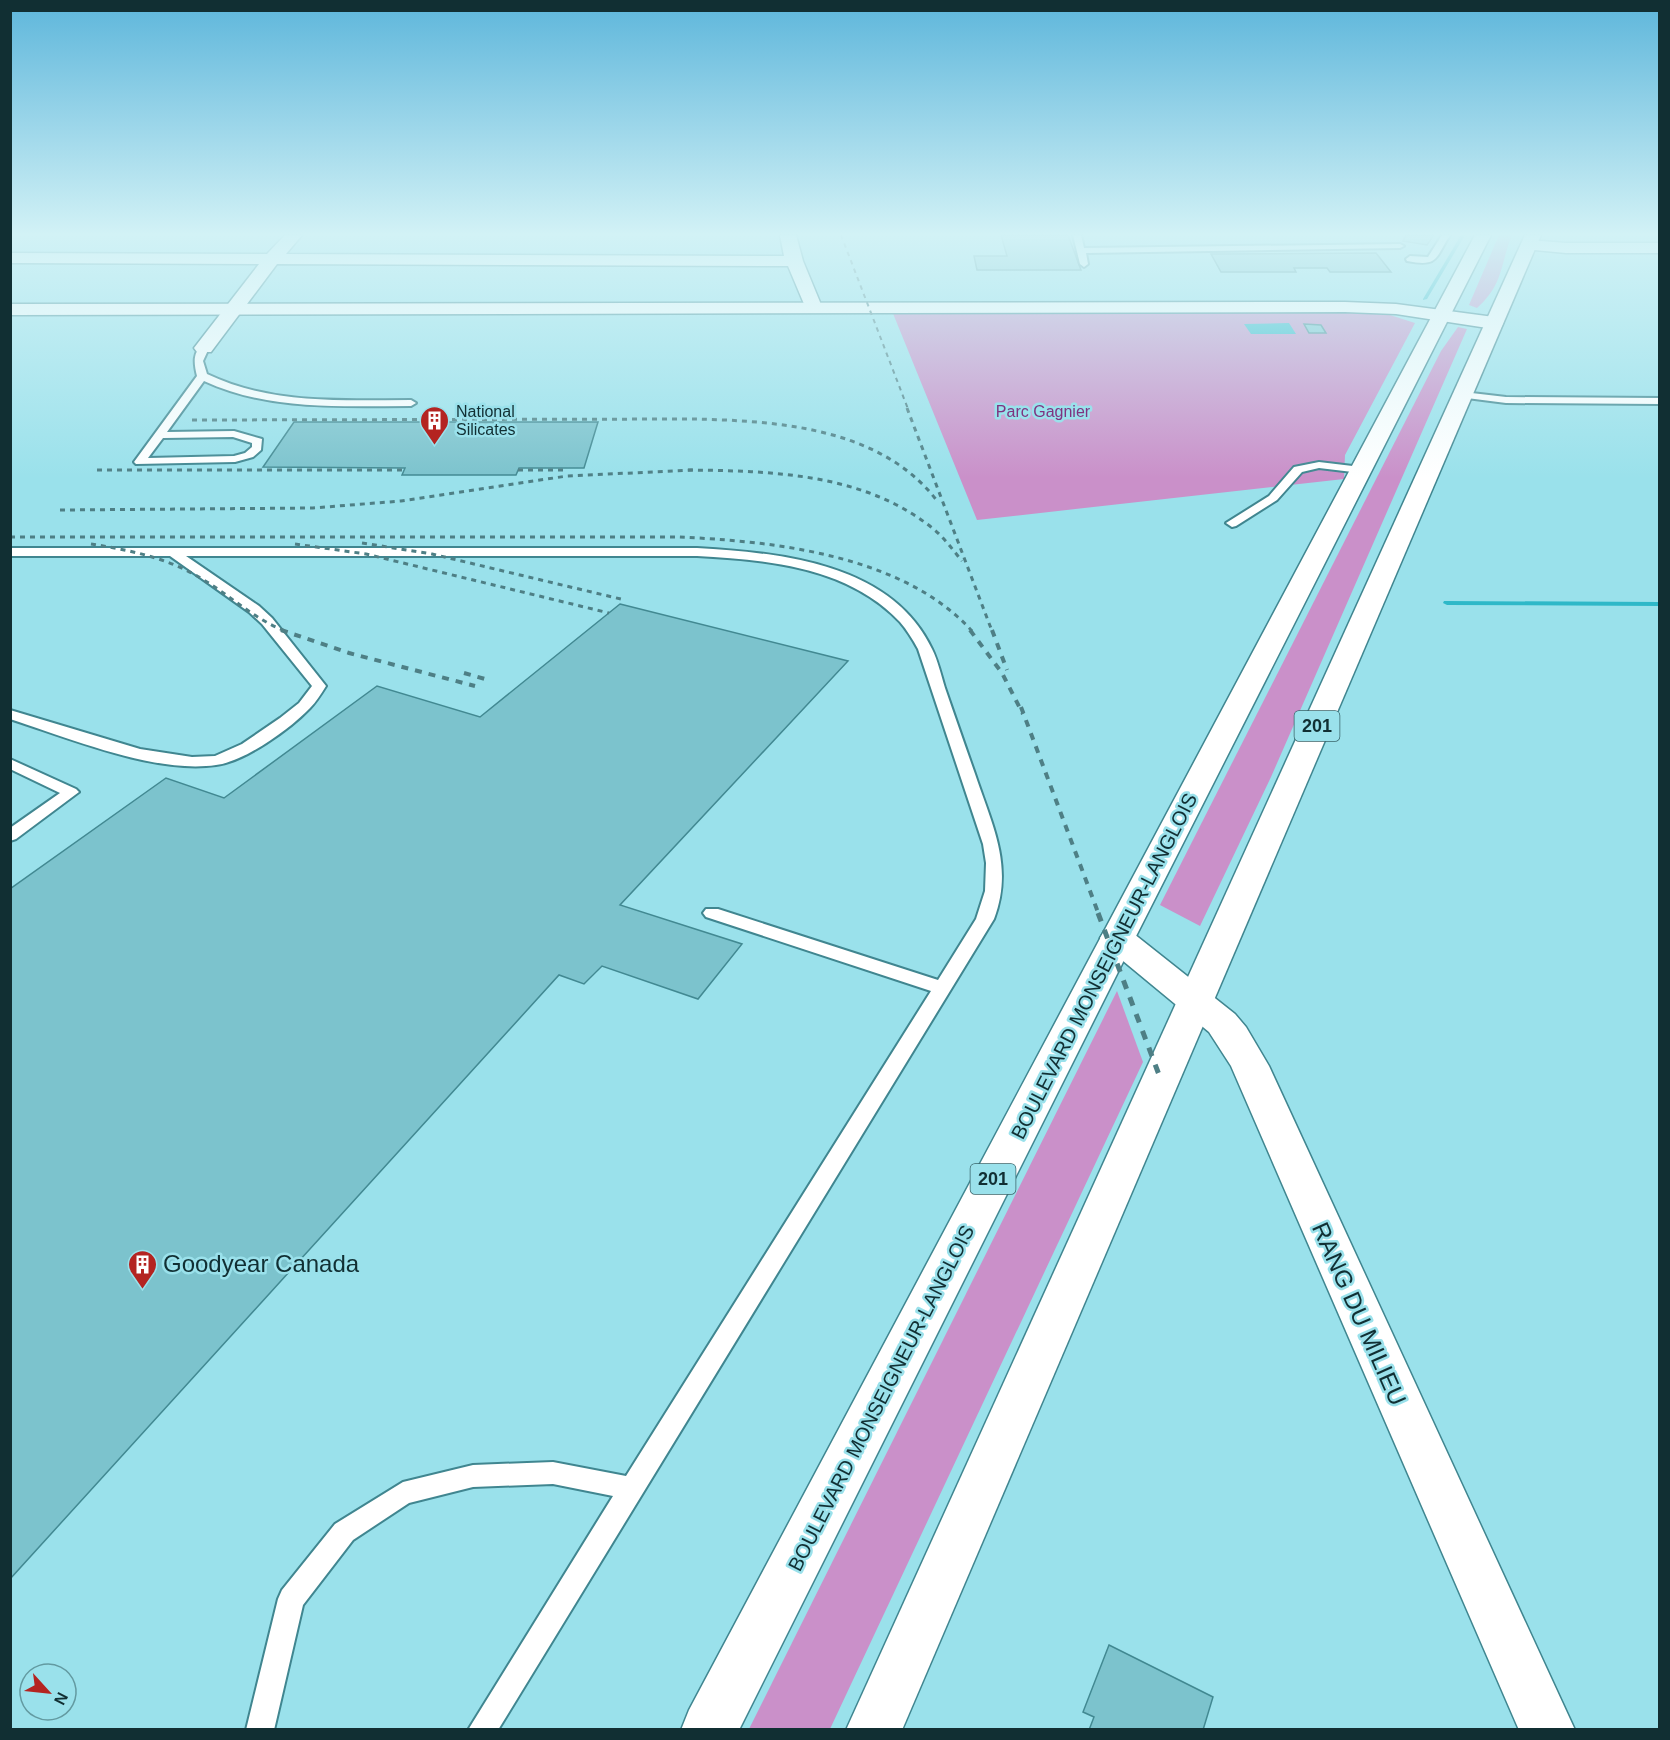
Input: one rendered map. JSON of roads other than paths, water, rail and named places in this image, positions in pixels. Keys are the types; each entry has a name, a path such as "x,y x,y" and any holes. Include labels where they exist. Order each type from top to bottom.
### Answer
{"main road":[{"path":"204,348 228,316"},
{"name":"BOULEVARD MONSEIGNEUR-LANGLOIS","path":"709,1730 1441,316"},
{"path":"1450,316 1494,323"},
{"name":"201","path":"874,1730 1497,316"},
{"name":"RANG DU MILIEU","path":"1118,939 1227,1030 1250,1066 1547,1730"}],"lane":[{"path":"204,348 198,361 202,375 234,390 282,400 411,403"},
{"path":"159,435 234,434 258,441 257,448 249,455 235,459 140,462 159,435 202,375"},
{"path":"1463,395 1506,400 1659,401"},
{"path":"1233,524 1273,498 1299,469 1319,465 1361,470"},
{"path":"10,552 709,553 793,564 861,584 892,605 916,630 925,649 991,844 996,865 996,884 986,919 482,1730"},
{"path":"10,714 137,752 178,760 219,761 246,748 302,708 319,686 269,623 246,602 173,552"},
{"path":"10,763 71,792 10,836"},
{"path":"712,913 943,988"},
{"path":"260,1730 291,1599 344,1532 403,1492 473,1476 553,1473 632,1488"}],"water":[{"path":"1289,323 1296,334 1251,334 1244,324"}],"waterway":[{"path":"1447,603 1660,604"}],"railway":[{"path":"872,316 908,409"},
{"path":"907,408 992,631"},
{"path":"192,420 694,419 761,422 827,434 859,444 888,458 915,477 938,502"},
{"path":"97,470 404,470"},
{"path":"518,470 565,470"},
{"path":"60,510 313,508 401,501 567,476 692,470"},
{"path":"692,470 784,474 846,485 876,495 904,509 935,531 962,561"},
{"path":"10,537 677,537 715,539 795,548 874,569 910,585 943,605 972,631"},
{"path":"362,543 432,554 625,600"},
{"path":"91,544 134,552 176,566 213,586 263,620 285,631"},
{"path":"295,544 366,554 609,613"},
{"path":"281,630 349,653 475,686"},
{"path":"970,630 1002,673 1023,714"},
{"path":"992,630 1007,670"},
{"path":"464,673 485,679"},
{"path":"1021,707 1099,915"},
{"path":"1098,913 1161,1080"}],"place":[{"name":"National Silicates","path":"435,446"},
{"name":"Goodyear Canada","path":"142,1290"}],"park label":[{"name":"Parc Gagnier","path":"1043,411"}]}
